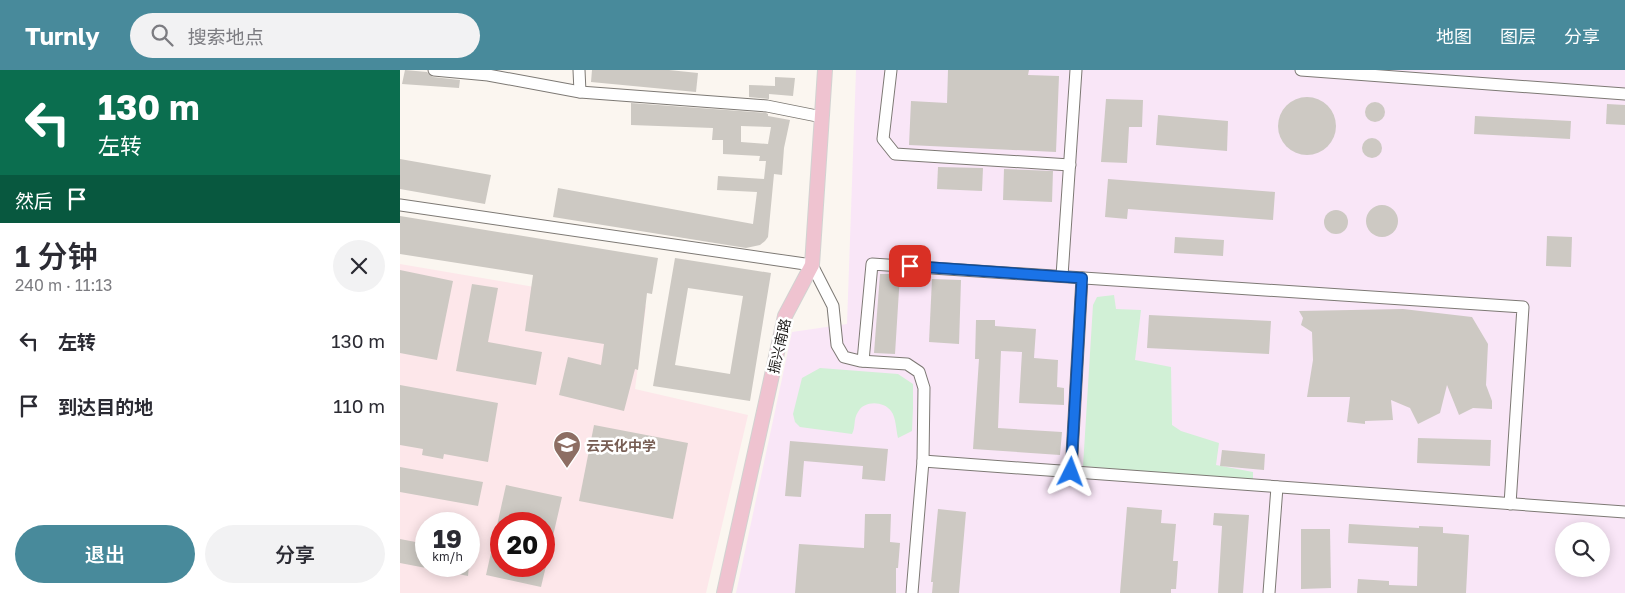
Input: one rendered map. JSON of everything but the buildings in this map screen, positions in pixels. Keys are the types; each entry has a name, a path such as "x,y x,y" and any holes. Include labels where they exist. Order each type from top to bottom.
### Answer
{"main road":[{"name":"振兴南路","path":"724,593 785,316 812,265 825,70"}],"street":[{"path":"434,70 488,75 580,92 767,106 822,117"},
{"path":"579,70 580,92"},
{"path":"890,70 882,139 895,154 1070,165"},
{"path":"1062,276 1076,70"},
{"path":"1301,70 1625,94"},
{"path":"400,205 812,265 833,306 837,345 844,357 863,361 907,364 919,372 924,388 924,461 912,593"},
{"path":"863,361 872,264 1523,307 1510,504"},
{"path":"1071,472 1082,278"},
{"path":"924,461 1625,512"},
{"path":"1269,593 1277,487"}],"shaded area":[{"path":"856,70 1625,70 1625,593 736,593 792,332 847,324"},
{"name":"云天化中学","path":"400,264 646,306 635,389 748,415 706,593 400,593"}],"green space":[{"path":"1114,295 1116,309 1141,310 1135,360 1171,367 1172,425 1181,431 1219,443 1216,465 1253,472 1253,482 1083,466 1093,305 1097,297"},
{"path":"820,368 898,374 913,384 912,431 898,438 895,420 891,411 884,405 874,403 865,405 858,412 852,434 800,427 795,422 793,414 802,378"}],"place":[{"name":"云天化中学","path":"567,469"}],"route":[{"path":"910,266 1082,278 1071,472"}]}
